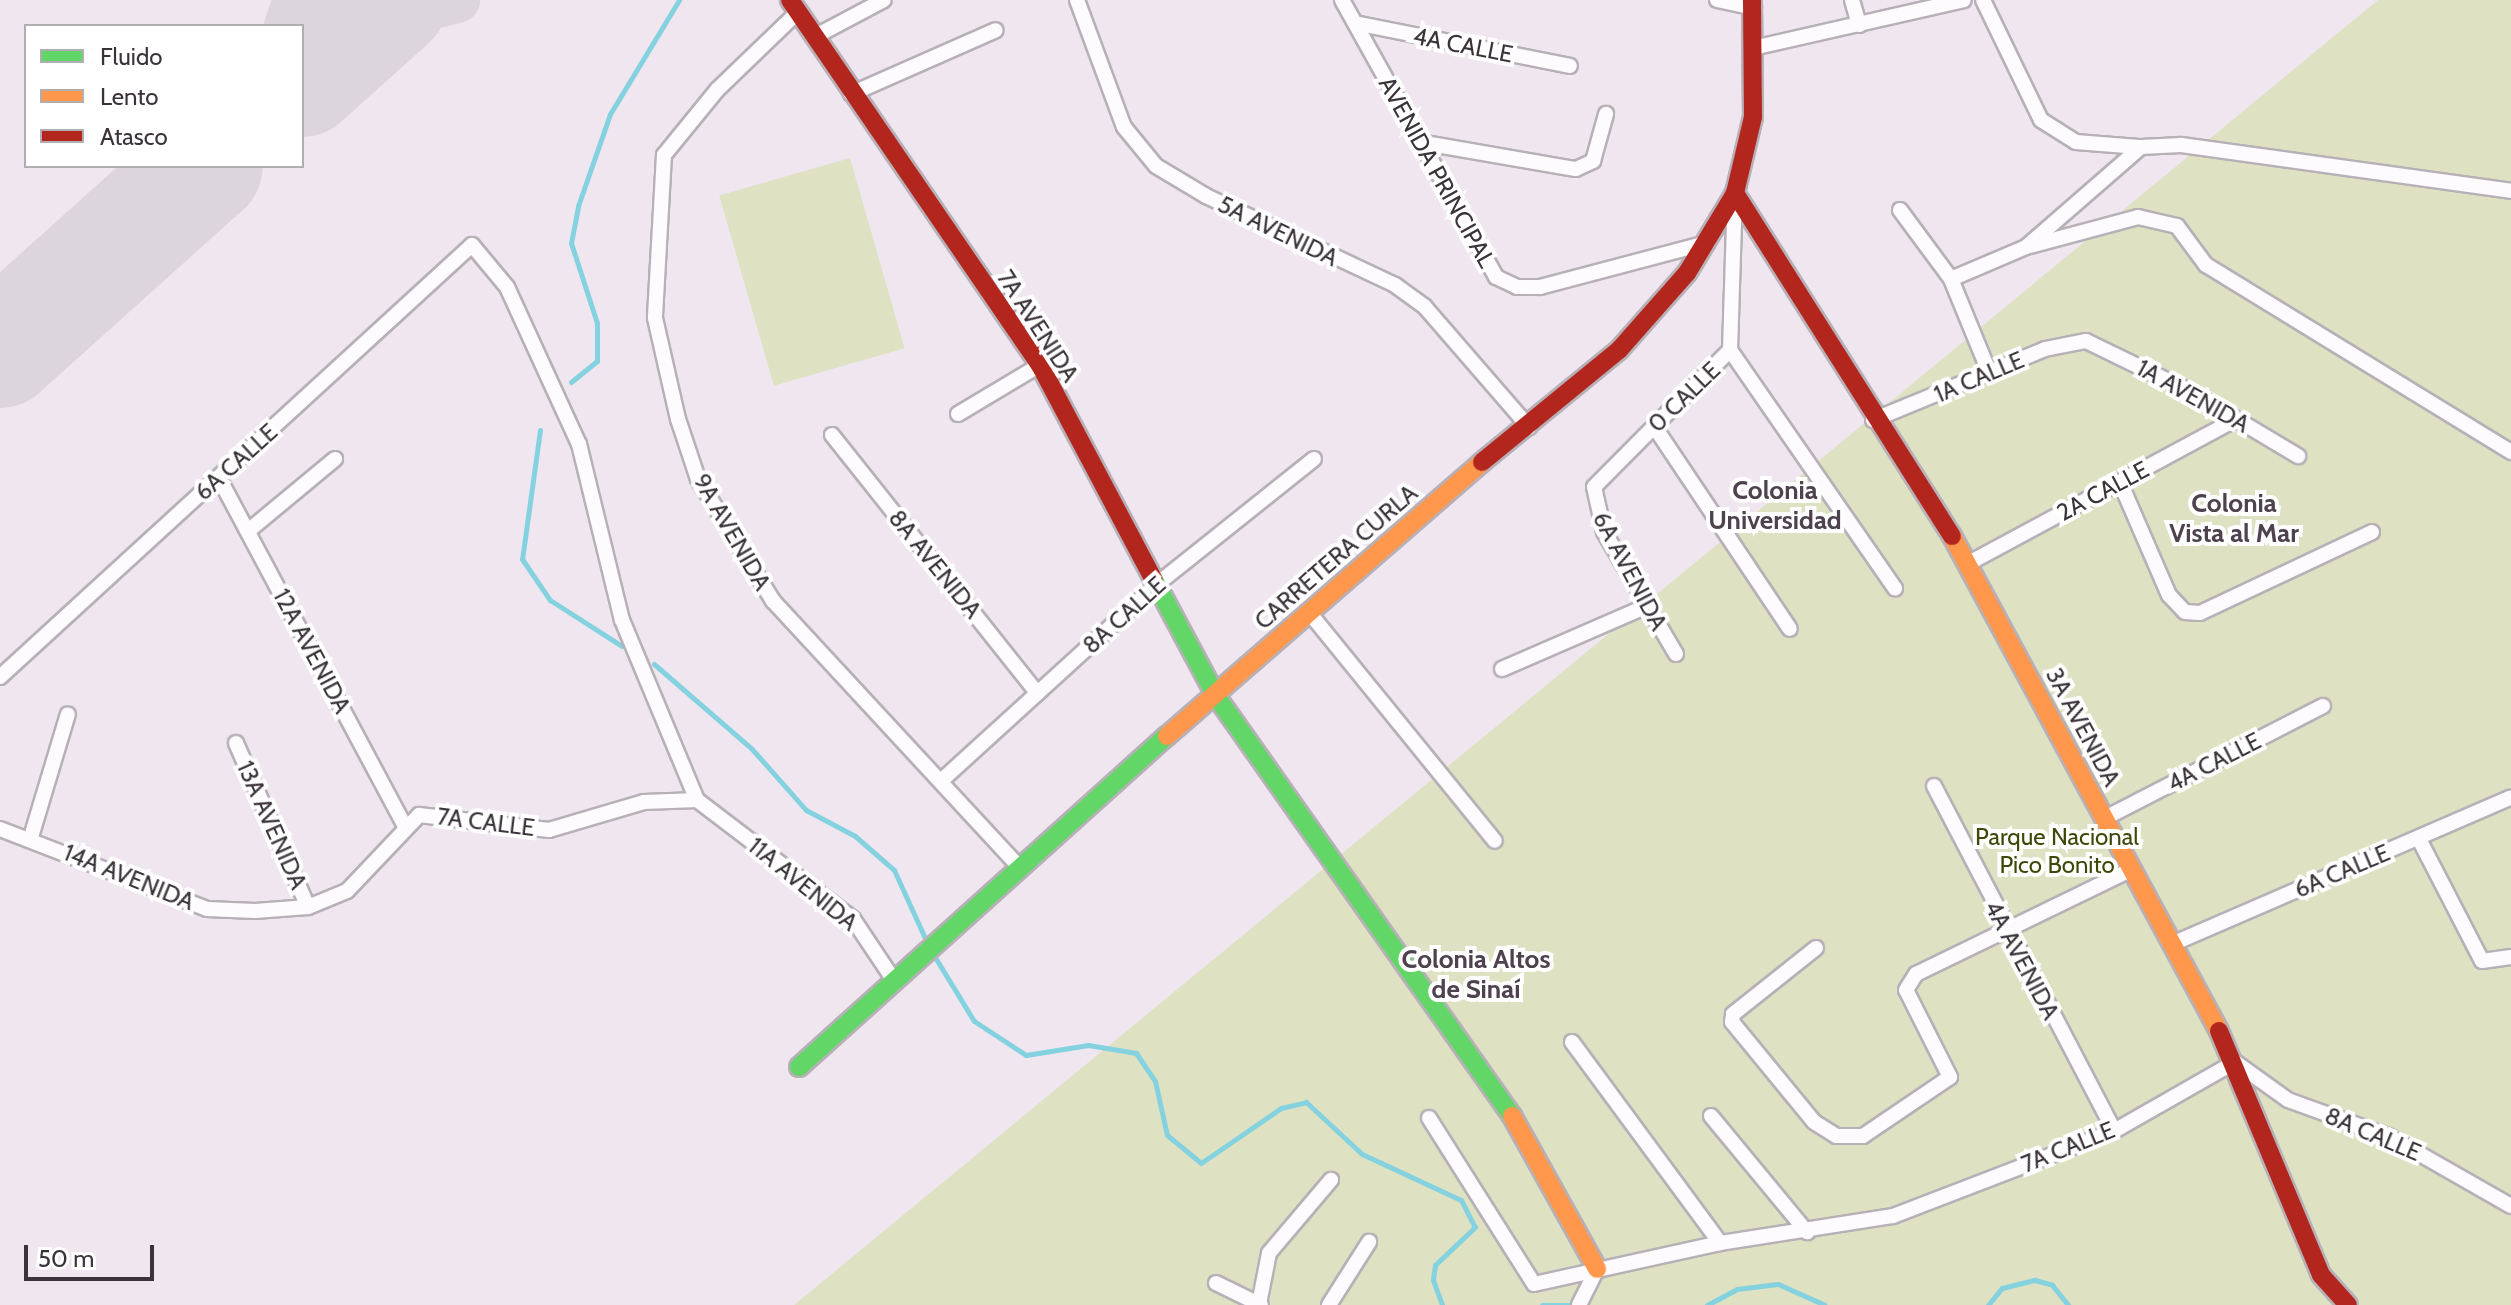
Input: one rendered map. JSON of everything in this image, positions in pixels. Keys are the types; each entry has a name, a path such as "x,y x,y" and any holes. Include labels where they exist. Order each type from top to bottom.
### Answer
{"street":[{"path":"814,37 884,0"},
{"name":"5A AVENIDA","path":"1077,0 1124,127 1156,166 1206,196 1395,285 1425,307 1529,427"},
{"name":"AVENIDA PRINCIPAL","path":"1342,0 1481,257 1496,277 1517,287 1540,287 1707,243"},
{"path":"1717,0 1753,4"},
{"path":"1852,0 1859,25"},
{"path":"1983,0 2041,120 2076,142 2141,147 2181,145 2511,191"},
{"path":"1753,48 1954,1"},
{"name":"CARRETERA CURLA","path":"799,1067 1308,611 1619,350 1707,243 1735,193 1753,117 1753,4"},
{"name":"7A AVENIDA","path":"794,6 851,94 1040,365 1216,696 1535,1149 1597,1269"},
{"name":"9A AVENIDA","path":"794,6 717,90 664,155 655,318 698,479 773,601 942,780 1021,869"},
{"name":"4A CALLE","path":"1355,23 1570,66"},
{"path":"851,94 996,30"},
{"path":"1419,142 1576,169 1593,161 1606,114"},
{"path":"2026,247 2141,147"},
{"name":"0 CALLE","path":"1594,487 1730,350 1735,193"},
{"name":"3A AVENIDA","path":"1735,193 1873,420 1969,563 2235,1062 2321,1275 2348,1305"},
{"path":"1900,210 1951,279 1990,374"},
{"path":"1951,279 2026,247 2138,217 2177,226 2206,265 2511,452"},
{"name":"6A CALLE","path":"0,677 472,245 507,287 579,444 622,620 697,800"},
{"name":"1A CALLE","path":"1873,420 2045,349 2086,341"},
{"name":"1A AVENIDA","path":"2086,341 2236,419 2298,456"},
{"path":"1730,350 1895,588"},
{"path":"958,414 1040,365"},
{"name":"2A CALLE","path":"1969,563 2236,419"},
{"path":"1654,426 1790,629"},
{"name":"8A AVENIDA","path":"832,435 1037,693"},
{"path":"248,531 335,459"},
{"name":"8A CALLE","path":"942,780 1156,585 1314,459"},
{"name":"12A AVENIDA","path":"219,478 404,824"},
{"path":"2120,482 2176,606 2200,613 2372,532"},
{"name":"6A AVENIDA","path":"1594,487 1595,513 1676,654"},
{"path":"1502,669 1647,606"},
{"path":"1308,611 1495,841"},
{"name":"4A CALLE","path":"2105,818 2323,706"},
{"path":"31,837 68,714"},
{"name":"13A AVENIDA","path":"236,743 308,907"},
{"name":"4A AVENIDA","path":"1934,786 2006,933 2114,1131"},
{"name":"6A CALLE","path":"2172,944 2511,797"},
{"name":"7A CALLE","path":"308,907 347,891 404,824 438,814 549,830 644,802 697,800"},
{"name":"11A AVENIDA","path":"697,800 853,919 895,982"},
{"name":"14A AVENIDA","path":"0,829 31,837 207,909 308,907"},
{"path":"2419,839 2482,961 2495,964 2511,957"},
{"path":"1816,948 1731,1018 1807,1116 1836,1136 1863,1136 1950,1077 1906,990 1916,974 2006,933 2132,869"},
{"path":"1572,1042 1720,1243"},
{"name":"8A CALLE","path":"2235,1062 2288,1100 2390,1137 2511,1206"},
{"name":"7A CALLE","path":"1429,1118 1497,1219 1524,1277 1549,1284 1597,1269 1720,1243 1807,1232 1893,1216 2114,1131 2235,1062"},
{"path":"1711,1116 1807,1232"},
{"path":"1216,1283 1260,1305 1269,1253 1331,1180"},
{"path":"1329,1305 1369,1242"},
{"path":"1579,1305 1597,1269"}],"green space":[{"name":"Parque Nacional Pico Bonito","path":"2378,0 2511,0 2511,1305 794,1305"},
{"path":"850,158 905,348 774,386 719,195"}],"waterway":[{"path":"571,382 597,361 597,323 571,243 578,206 610,114 679,0"},
{"path":"540,430 522,559 550,600 622,646"},
{"path":"654,664 751,748 806,810 855,836 894,870 930,949 974,1021 1026,1055 1088,1045 1136,1053 1155,1081 1167,1135 1201,1163 1281,1108 1306,1102 1362,1154 1461,1200 1475,1227 1435,1265 1433,1280 1442,1305"},
{"path":"1988,1305 2002,1288 2035,1280 2052,1285 2068,1305"},
{"path":"1707,1305 1737,1289 1778,1284 1825,1305"},
{"path":"1542,1305 1575,1305"}],"taxiway":[{"path":"288,24 296,0"},
{"path":"365,23 457,0"}],"runway":[{"path":"304,77 390,0"},
{"path":"0,350 203,168"}],"traffic: fast":[{"path":"1154,580 1216,696 1512,1116"},
{"path":"799,1067 1167,736"}],"traffic: slow":[{"path":"1167,736 1482,462"},
{"path":"1952,536 2219,1031"},
{"path":"1512,1116 1597,1269"}],"traffic: jam":[{"path":"790,0 1040,365 1154,580"},
{"path":"1482,462 1619,350 1687,273 1735,193 1753,117 1752,0"},
{"path":"1735,193 1952,536"},
{"path":"2219,1031 2321,1275 2348,1305"}],"district":[{"name":"Colonia Universidad","path":"1775,506"},
{"name":"Colonia Vista al Mar","path":"2234,519"},
{"name":"Colonia Altos de Sinaí","path":"1476,975"}]}
